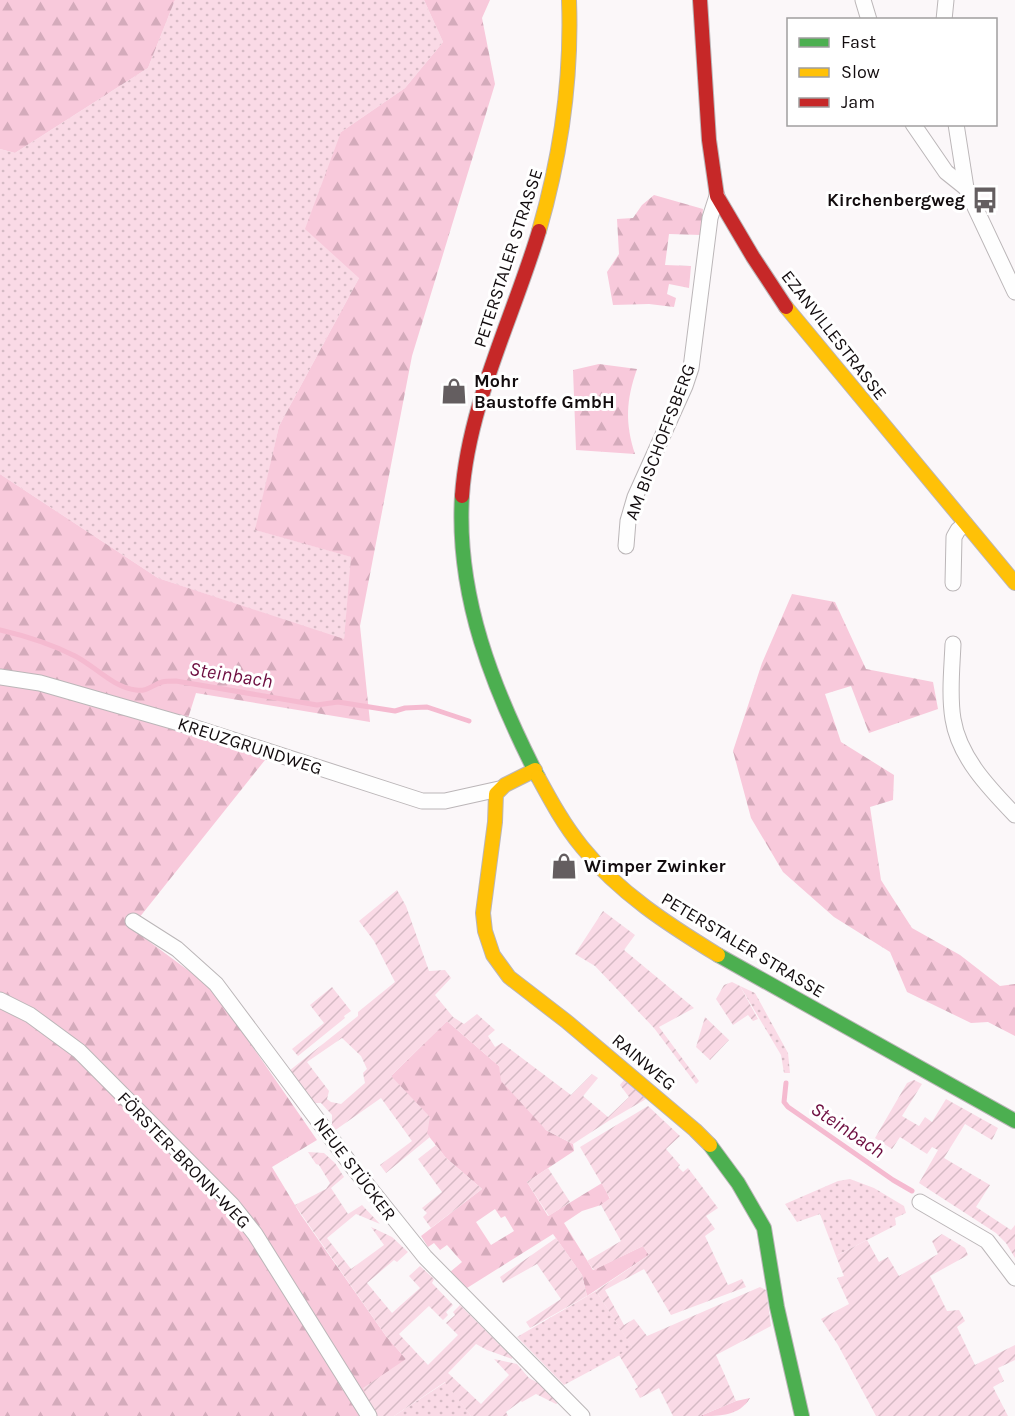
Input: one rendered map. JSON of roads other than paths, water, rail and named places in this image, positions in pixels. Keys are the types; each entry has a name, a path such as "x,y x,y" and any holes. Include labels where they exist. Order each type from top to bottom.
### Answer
{"street":[{"name":"PETERSTALER STRASSE","path":"569,0 571,30 566,118 555,172 530,261 496,356 465,475 462,498 461,535 464,566 476,624 501,699 535,770 566,824 582,847 610,878 652,911 696,941 1015,1120"},
{"name":"EZANVILLESTRASSE","path":"700,0 709,141 717,196 785,306 1015,583"},
{"path":"864,0 868,18"},
{"path":"944,18 946,0"},
{"path":"914,126 946,171 966,188"},
{"path":"956,126 966,188 1015,292"},
{"name":"AM BISCHOFFSBERG","path":"626,546 626,531 631,508 691,368 710,218 717,196"},
{"path":"953,583 954,537 965,524"},
{"path":"953,644 952,707 957,736 979,774 1015,815"},
{"name":"KREUZGRUNDWEG","path":"0,677 40,683 194,727 422,801 445,801 499,789"},
{"path":"499,789 535,770"},
{"name":"RAINWEG","path":"499,789 495,800 495,822 483,913 485,931 493,955 509,977 566,1021 695,1130 738,1184 764,1228 777,1306 802,1416"},
{"name":"NEUE STÜCKER","path":"133,921 177,949 216,984 358,1174 425,1257 582,1416"},
{"name":"FÖRSTER-BRONN-WEG","path":"0,1000 57,1033 79,1051 231,1206 255,1234 369,1416"},
{"path":"920,1202 987,1241 1015,1278"}],"waterway":[{"name":"Steinbach","path":"0,630 66,652 119,685 136,690 146,689 162,682 176,681 317,705 338,702 395,711 427,707 469,721"},
{"name":"Steinbach","path":"786,1083 784,1102 788,1107 912,1191"}],"place":[{"name":"Kirchenbergweg","path":"985,200"},
{"name":"Mohr Baustoffe GmbH","path":"454,391"},
{"name":"Wimper Zwinker","path":"564,866"}]}
